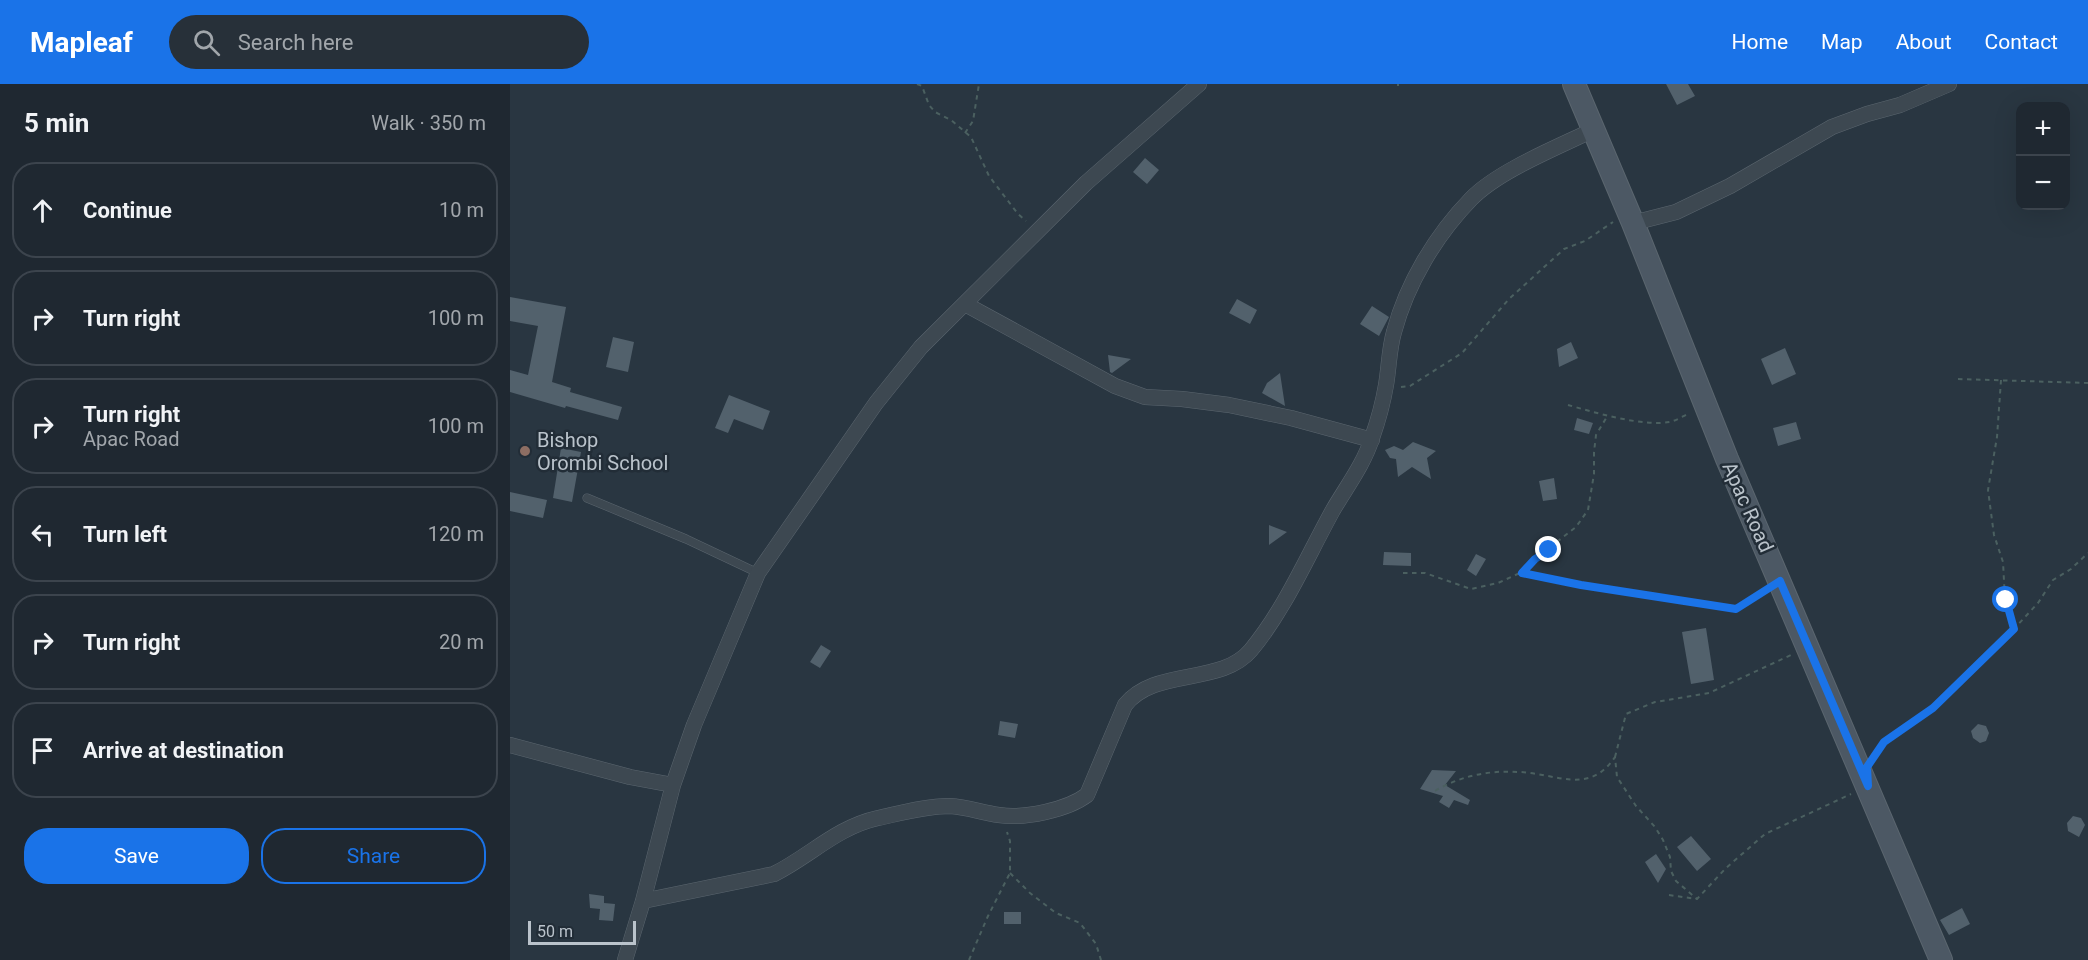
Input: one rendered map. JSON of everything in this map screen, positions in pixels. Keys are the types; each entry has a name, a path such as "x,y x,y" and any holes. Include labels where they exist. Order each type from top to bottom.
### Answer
{"main road":[{"name":"Apac Road","path":"1574,84 1727,459 1941,960"}],"street":[{"path":"625,960 673,785 694,725 758,573 876,403 921,348 1086,183 1199,84"},
{"path":"1630,218 1676,212 1730,186 1832,127 1900,105 1949,84"},
{"path":"643,901 774,874 832,836 856,824 875,818 947,806 1002,816 1036,814 1082,799 1091,789 1125,705 1131,697 1152,686 1237,663 1250,652 1272,621 1365,458 1386,387 1394,332 1403,305 1432,248 1452,221 1490,182 1593,130"},
{"path":"964,304 1115,386 1133,393 1155,399 1182,399 1229,405 1290,418 1372,440"},
{"path":"510,745 630,777 673,785"}],"lane":[{"path":"587,498 686,538 758,573"}],"path":[{"path":"917,84 922,86 929,105 935,112 951,120 970,137 989,176 1018,214 1037,231"},
{"path":"966,133 973,122 980,84"},
{"path":"1386,387 1410,386 1456,358 1509,299 1564,249 1630,218"},
{"path":"1958,379 2088,383"},
{"path":"2001,380 1997,437 1988,490 1994,535 2003,562 2006,600 2014,629"},
{"path":"1568,405 1641,422 1668,422 1706,406"},
{"path":"1403,573 1425,573 1471,589 1498,583 1522,573 1535,559 1576,527 1588,510 1594,474 1596,435 1608,416"},
{"path":"1873,759 1884,742 1933,708 2014,629 2038,603 2053,580 2071,570 2088,554"},
{"path":"1522,573 1563,582 1736,609 1780,581"},
{"path":"1435,791 1449,782 1487,773 1520,771 1569,780 1594,777 1607,770 1615,757 1626,714 1655,702 1709,693 1808,647"},
{"path":"1615,757 1617,777 1663,840 1676,881 1697,899"},
{"path":"1697,899 1726,868 1765,834 1868,786"},
{"path":"969,960 988,916 1011,873 1010,841 1002,816"},
{"path":"1011,873 1030,893 1056,913 1080,923 1096,944 1101,960"},
{"path":"1669,895 1697,899"}],"building":[{"path":"1666,84 1688,84 1695,96 1677,105"},
{"path":"1145,158 1159,170 1147,184 1133,172"},
{"path":"510,297 566,307 552,382 571,388 570,392 622,407 618,420 510,392 510,370 528,375 538,326 510,321"},
{"path":"1237,299 1257,310 1250,324 1229,313"},
{"path":"1372,306 1389,317 1379,336 1360,324"},
{"path":"613,337 634,342 628,372 606,367"},
{"path":"1571,342 1578,358 1559,367 1557,349"},
{"path":"1785,348 1796,374 1772,385 1761,359"},
{"path":"1108,355 1131,359 1112,373"},
{"path":"1280,373 1285,406 1262,393 1267,383"},
{"path":"729,395 770,411 763,430 734,419 728,433 715,428"},
{"path":"1577,418 1593,423 1589,434 1574,430"},
{"path":"1796,422 1801,439 1778,446 1773,428"},
{"path":"1413,442 1436,451 1427,458 1431,479 1412,467 1398,477 1396,459 1390,458 1385,450 1394,446 1403,450"},
{"path":"561,448 581,452 572,502 553,498"},
{"path":"1554,478 1557,499 1543,501 1539,481"},
{"path":"510,492 547,500 543,518 510,511"},
{"path":"1269,525 1287,532 1269,545"},
{"path":"1384,552 1411,553 1411,566 1383,565"},
{"path":"1476,554 1486,559 1476,576 1467,570"},
{"path":"1706,628 1714,680 1691,684 1682,632"},
{"path":"821,645 831,651 820,668 810,662"},
{"path":"1000,721 1018,724 1015,738 998,735"},
{"path":"1978,724 1986,726 1989,733 1986,741 1980,743 1973,738 1971,731"},
{"path":"1432,770 1456,771 1445,785 1470,800 1468,805 1454,800 1449,808 1439,802 1443,796 1420,789"},
{"path":"2073,816 2081,818 2085,825 2079,837 2068,831 2067,823"},
{"path":"1691,836 1711,859 1697,871 1677,847"},
{"path":"1656,854 1666,869 1658,883 1645,862"},
{"path":"589,894 604,896 604,903 615,904 613,921 599,920 600,909 590,908"},
{"path":"1962,908 1970,924 1949,935 1940,920"},
{"path":"1004,912 1021,912 1021,924 1004,924"}],"place":[{"name":"Bishop Orombi School","path":"525,451"}],"route":[{"path":"1549,550 1535,559 1522,573 1581,585 1736,609 1780,581 1868,786 1867,767 1884,742 1933,708 1967,672 2014,629 2006,600"}]}
